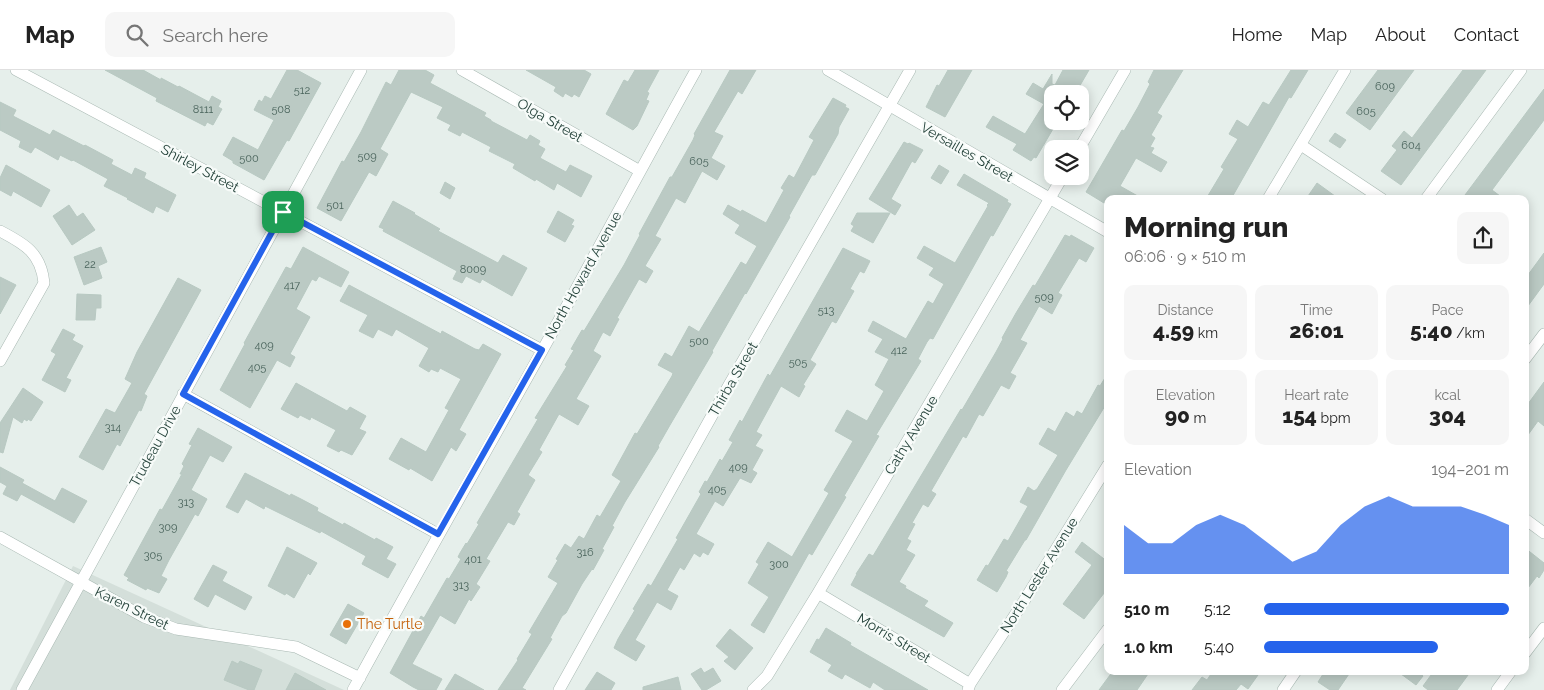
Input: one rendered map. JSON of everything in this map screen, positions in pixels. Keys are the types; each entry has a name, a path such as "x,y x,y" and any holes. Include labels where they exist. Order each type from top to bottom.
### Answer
{"street":[{"name":"Shirley Street","path":"16,70 542,350"},
{"name":"Trudeau Drive","path":"22,690 360,70"},
{"name":"Olga Street","path":"462,70 640,171"},
{"name":"North Howard Avenue","path":"353,690 696,70"},
{"name":"Versailles Street","path":"828,70 1104,230"},
{"name":"Thirba Street","path":"559,690 729,385 910,70"},
{"path":"1084,140 1125,70"},
{"path":"1270,195 1345,70"},
{"path":"1429,195 1521,70"},
{"path":"1301,145 1376,195"},
{"name":"Cathy Avenue","path":"753,690 767,676 818,593 1058,185"},
{"path":"0,231 22,242 37,257 43,270 44,283 0,361"},
{"path":"1529,355 1544,334"},
{"path":"183,394 438,534"},
{"name":"North Lester Avenue","path":"967,688 1024,601 1104,471"},
{"path":"1529,522 1544,533"},
{"name":"Karen Street","path":"0,537 144,617 176,629 296,647 360,678"},
{"name":"Morris Street","path":"818,593 967,688"},
{"path":"1529,648 1544,628"},
{"path":"1062,690 1104,634"},
{"path":"1283,690 1293,675"},
{"path":"1497,690 1509,675"}],"shaded area":[{"path":"73,566 344,690 10,690"}],"building":[{"path":"105,70 143,70 209,102 212,96 221,101 218,107 222,109 213,125 207,122 205,126 156,101 157,98"},
{"path":"287,70 297,70 321,83 289,141 287,140 264,180 233,163 233,161 223,155 233,137 258,150 274,120 254,110 259,100 262,102 265,96 271,99"},
{"path":"399,70 425,70 434,75 430,83 486,113 484,116 491,121 527,140 530,135 540,141 538,145 545,149 540,158 566,172 570,165 592,176 581,197 557,183 554,190 536,179 535,181 513,168 515,164 489,151 491,147 462,132 460,136 448,130 451,125 437,118 443,107 411,92 380,149 388,154 376,176 369,172 341,221 317,208 342,161 344,162 361,132 386,82 391,85"},
{"path":"526,70 584,70 591,74 579,97 574,94 572,97 565,93 563,97 554,91 556,87"},
{"path":"635,70 659,70 647,92 649,93 646,100 649,101 637,126 633,130 606,114 624,80 628,82"},
{"path":"730,70 756,70 742,94 738,91 714,132 723,136 711,158 725,166 717,180 702,171 685,203 676,198 655,236 661,239 645,266 653,271 646,283 639,279 617,318 619,319 610,336 603,332 593,351 601,356 576,399 589,406 578,425 559,414 539,450 542,452 528,475 535,480 517,512 520,514 514,525 508,522 486,559 490,561 476,584 480,587 471,601 469,599 455,624 440,615 412,664 442,679 436,690 419,690 413,687 390,673 421,616 424,618 447,578 449,579 461,559 458,557 460,553 479,524 477,523 538,419 535,418 567,366 565,365 574,350 571,349 624,265 639,234 670,177 672,177 693,140 694,134"},
{"path":"948,70 972,70 945,117 926,107 937,85 939,86"},
{"path":"1063,70 1089,70 1080,85 1055,85"},
{"path":"1154,70 1183,70 1157,113 1162,116 1151,135 1155,138 1150,147 1154,148 1151,153 1167,162 1161,172 1136,158 1120,186 1136,195 1104,195 1104,203 1086,192 1122,130 1124,131 1138,107 1150,84 1148,82"},
{"path":"1291,70 1308,70 1291,98 1289,97 1233,195 1208,195 1224,169 1221,167 1238,139 1229,134 1237,120 1248,127 1263,102 1269,105"},
{"path":"1378,70 1414,70 1370,130 1346,113"},
{"path":"1463,70 1486,70 1401,185 1381,171 1397,150 1392,146 1404,131 1412,138"},
{"path":"1052,74 1052,84 1055,85 1045,85"},
{"path":"1033,83 1043,89 1044,87 1044,104 1026,94"},
{"path":"1544,89 1544,120 1492,190 1499,195 1465,195"},
{"path":"833,98 846,105 845,107 849,109 839,127 838,134 815,175 812,175 659,447 625,502 612,526 614,527 593,570 582,584 566,613 562,616 550,638 552,639 522,688 526,690 498,690 518,660 532,634 529,632 558,583 548,577 558,560 556,559 565,544 571,548 579,536 584,539 597,515 600,517 621,481 612,475 635,433 637,434 672,376 673,373 658,365 665,353 672,357 689,326 699,332 741,262 746,265 757,246 735,233 740,225 723,214 728,205 766,223 784,190 781,188 789,175 794,178 814,140 809,137"},
{"path":"0,102 16,110 13,116 50,135 53,130 85,145 113,160 111,164 132,175 135,168 146,173 144,178 176,195 168,212 156,206 153,213 127,199 104,186 108,179 73,160 60,155 58,160 35,147 31,153 19,147 21,141 0,130"},
{"path":"1044,104 1044,130 1052,130 1046,140 1044,140 1044,144 1036,158 1034,157 1031,161 1013,150 1017,144 986,127 993,116 1025,134"},
{"path":"1335,133 1346,140 1340,148 1329,141"},
{"path":"904,142 923,150 915,163 912,161 891,199 901,205 895,215 869,199"},
{"path":"6,165 50,190 41,207 13,191 11,196 0,190 0,178"},
{"path":"939,165 949,171 941,184 931,178"},
{"path":"964,174 1008,200 1007,202 1011,204 993,236 991,235 933,339 930,338 927,342 918,359 921,361 876,435 879,436 844,496 846,497 812,555 809,553 764,633 751,625 769,597 748,583 759,564 756,562 768,542 792,557 829,493 824,490 853,441 835,431 847,410 867,421 884,391 875,385 889,359 875,352 883,339 868,331 873,321 906,339 928,301 933,304 944,284 929,275 934,268 917,258 924,246 955,263 988,206 989,203 957,185"},
{"path":"445,182 455,188 450,199 440,193"},
{"path":"1317,183 1334,195 1309,195"},
{"path":"393,201 440,229 438,231 498,263 503,255 527,268 512,296 482,279 480,283 466,276 462,283 453,279 457,271 383,231 384,229 379,227"},
{"path":"69,205 77,217 83,213 95,230 72,245 53,216"},
{"path":"558,211 574,220 571,225 574,226 565,242 547,232"},
{"path":"857,213 890,213 873,243 851,231 854,226 851,224"},
{"path":"1065,235 1070,237 1071,235 1094,248 1086,262 1079,258 1058,293 1062,295 1052,314 1039,306 1020,340 1027,343 1010,373 1016,376 1009,389 1001,385 983,416 979,414 966,438 963,436 931,491 936,494 928,507 923,504 912,523 915,524 907,539 911,541 906,550 915,555 899,582 906,586 905,588 928,601 924,606 953,623 944,637 851,585 869,554 873,556 962,410 1016,313 1033,285 1035,286"},
{"path":"101,247 107,262 98,266 102,278 84,285 74,257"},
{"path":"303,247 349,272 341,287 319,276 316,281 312,279 296,309 310,317 290,354 295,357 290,367 277,360 250,408 220,390 286,267 291,269"},
{"path":"843,248 870,261 864,273 860,271 850,289 854,291 836,323 832,321 810,360 816,364 803,385 805,386 799,397 781,386 756,432 762,435 755,446 763,450 752,470 757,473 751,483 740,478 723,506 715,501 696,534 714,544 708,555 703,552 700,557 694,553 684,570 680,567 667,590 678,596 671,610 657,602 635,640 645,646 636,661 614,648 635,610 633,609 648,584 651,586 678,539 676,538 701,494 699,492 705,481 707,482 720,459 722,461 733,442 729,440 740,420 742,422 768,374 770,376"},
{"path":"1544,253 1544,284 1529,305 1529,274"},
{"path":"0,277 16,285 0,314"},
{"path":"178,278 201,290 144,394 147,396 141,411 139,410 120,446 117,444 103,470 79,457 106,409 115,413 132,383 125,379 137,352"},
{"path":"349,285 441,334 442,331 479,350 483,344 501,354 459,430 466,434 456,451 451,447 432,481 410,468 409,470 389,459 401,438 426,452 449,410 445,408 461,379 440,368 438,372 431,369 429,372 419,366 429,348 396,329 392,336 378,329 373,338 359,331 368,315 340,301"},
{"path":"77,294 101,295 101,308 96,308 95,320 76,320"},
{"path":"63,329 75,335 72,340 83,346 66,378 71,380 65,392 42,380 56,354 51,351"},
{"path":"1104,380 1104,408 1006,571 1008,572 1006,577 997,592 977,580 1004,539 1008,541 1028,506 1020,502 1028,487 1034,491 1037,489 1058,455 1039,444 1048,428 1055,432 1066,412 1074,417 1077,411 1082,414 1098,385 1100,386"},
{"path":"1544,382 1544,426 1538,421 1529,433 1529,403"},
{"path":"296,383 347,411 350,407 366,416 359,429 366,432 352,455 341,450 339,452 327,446 336,430 311,417 310,420 300,415 298,418 281,409"},
{"path":"23,388 43,402 31,421 24,419 22,423 13,417 3,453 0,452 0,423"},
{"path":"198,428 232,447 223,462 210,455 191,490 207,499 198,516 195,514 169,560 161,576 167,579 159,593 147,588 146,590 127,580 129,578 124,575 160,509 162,510 182,474 180,474 184,466 182,464 192,445 189,444"},
{"path":"0,467 24,480 22,483 55,501 62,488 87,501 74,523 21,494 17,501 3,494 7,486 0,482"},
{"path":"245,473 318,508 317,511 343,525 344,523 375,540 376,538 393,547 386,559 396,564 388,578 362,564 366,556 321,531 320,533 265,506 264,509 246,499 238,513 226,507"},
{"path":"1082,542 1104,559 1104,593 1084,619 1063,604 1092,565 1075,552"},
{"path":"287,547 317,563 310,575 308,573 294,598 268,586"},
{"path":"1529,551 1544,563 1544,570 1539,578 1537,576 1529,587"},
{"path":"213,565 227,572 222,581 252,597 245,610 215,594 208,607 194,599"},
{"name":"The Turtle","path":"348,604 364,613 346,644 330,635"},
{"path":"826,628 851,643 850,645 928,690 885,690 873,682 870,688 845,674 842,679 828,671 832,665 810,652"},
{"path":"730,629 753,648 735,670 724,661 729,657 716,646"},
{"path":"232,661 238,664 240,661 262,670 254,690 249,690 224,680"},
{"path":"701,668 704,673 713,668 721,681 706,690 702,690 691,674"},
{"path":"597,672 615,683 611,690 585,690"},
{"path":"295,673 326,690 286,690"},
{"path":"455,674 484,690 445,690"},
{"path":"1110,675 1147,675 1137,690 1099,690"},
{"path":"1210,675 1258,675 1248,689 1241,684 1236,690 1192,690 1202,677 1207,680"},
{"path":"1322,675 1348,675 1338,690 1330,690 1318,682"},
{"path":"1402,675 1422,675 1423,676 1416,685"},
{"path":"1431,675 1468,675 1457,690 1428,690 1423,686"},
{"path":"678,677 681,690 643,690 643,687"}],"place":[{"name":"The Turtle","path":"347,624"}],"route":[{"path":"283,212 542,350 438,534 183,394 283,212"}]}
